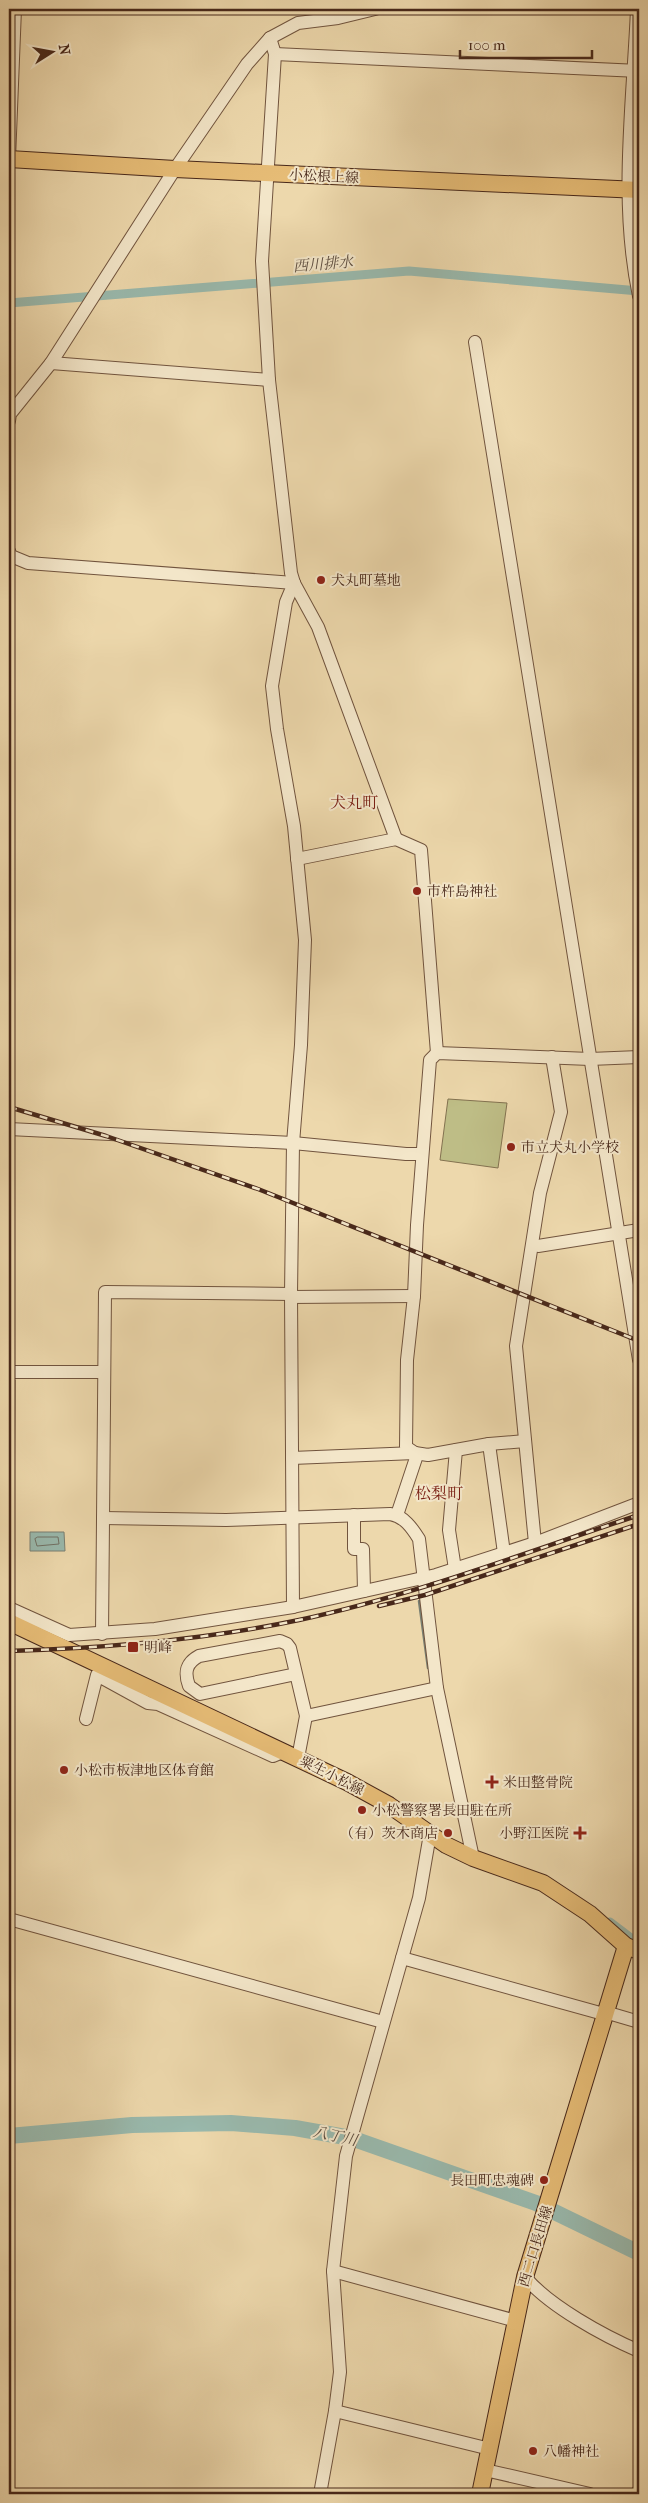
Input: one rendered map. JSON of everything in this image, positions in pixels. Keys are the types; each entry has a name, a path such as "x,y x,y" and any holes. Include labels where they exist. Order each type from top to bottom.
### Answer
{"main road":[{"name":"小松根上線","path":"9,159 176,169 634,189"},
{"name":"粟生小松線","path":"9,1622 292,1755 389,1805 430,1834 473,1858 543,1883 590,1914 633,1948"},
{"name":"西二口長田線","path":"480,2494 525,2277 605,2012 633,1948"}],"street":[{"path":"9,159 15,9"},
{"path":"9,421 10,414 51,363 176,169 247,64 270,38 298,23 338,14 375,9"},
{"path":"637,9 634,189 638,282"},
{"path":"270,38 275,54 262,260 264,325 294,583 318,627 396,840"},
{"path":"275,54 637,71"},
{"path":"475,342 639,1360"},
{"path":"51,363 269,380"},
{"path":"9,551 11,556 28,563 294,583"},
{"path":"293,1608 291,1296 293,1143 301,1045 305,940 297,859 272,686 286,602 294,583"},
{"path":"297,859 396,840 421,850 437,1053"},
{"path":"397,1515 416,1458 415,1453 406,1447 408,1360 430,1060 437,1053 590,1059 639,1057"},
{"path":"535,1543 516,1346 540,1193 561,1112 552,1057"},
{"path":"9,1129 293,1143 422,1154"},
{"path":"538,1246 639,1230"},
{"path":"102,1634 105,1292 291,1296 414,1296"},
{"path":"9,1372 104,1372"},
{"path":"292,1458 415,1453 428,1455 489,1444 525,1441"},
{"path":"489,1444 504,1553"},
{"path":"455,1569 449,1530 456,1450"},
{"path":"9,1608 69,1635 156,1629 293,1608 455,1569 535,1543 639,1503"},
{"path":"354,1515 354,1549 363,1549 364,1591"},
{"path":"103,1518 226,1520 397,1515 412,1528 419,1539 437,1688 473,1858"},
{"path":"86,1719 97,1675 148,1703 158,1704 273,1756 292,1755 306,1716 290,1648 287,1644 280,1641 199,1656 188,1663 186,1671 189,1686 200,1694 296,1674"},
{"path":"306,1716 437,1688"},
{"path":"320,2494 340,2372 333,2271 346,2156 419,1898 430,1834"},
{"path":"9,1920 383,2022"},
{"path":"402,1958 639,2022"},
{"path":"333,2271 516,2321"},
{"path":"525,2277 532,2285 581,2321 639,2351"},
{"path":"335,2411 490,2449"},
{"path":"485,2470 590,2494"},
{"path":"638,2494 639,2490"}],"shaded area":[{"path":"448,1099 507,1103 498,1168 440,1160"},
{"path":"9,1380 15,1380 14,1534 9,1542"}],"water":[{"path":"30,1532 64,1532 65,1551 30,1551"}],"waterway":[{"name":"西川排水","path":"9,303 409,271 639,291"},
{"path":"419,1601 428,1668"},
{"path":"610,1922 639,1944"},
{"name":"八丁川","path":"9,2136 132,2125 231,2123 295,2128 351,2138 536,2203 639,2253"}],"railway":[{"path":"9,1107 106,1136 258,1189 639,1341"},
{"path":"9,1651 155,1642 227,1633 299,1620 428,1586 639,1515"},
{"path":"379,1606 425,1595 639,1524"}],"place":[{"name":"犬丸町墓地","path":"321,580"},
{"name":"市杵島神社","path":"417,891"},
{"name":"市立犬丸小学校","path":"511,1147"},
{"name":"明峰","path":"133,1647"},
{"name":"小松市板津地区体育館","path":"64,1770"},
{"name":"米田整骨院","path":"492,1782"},
{"name":"小松警察署長田駐在所","path":"362,1810"},
{"name":"（有）茨木商店","path":"448,1833"},
{"name":"小野江医院","path":"580,1833"},
{"name":"長田町忠魂碑","path":"544,2180"},
{"name":"八幡神社","path":"533,2451"}],"district":[{"name":"犬丸町","path":"354,802"},
{"name":"松梨町","path":"439,1493"}]}
